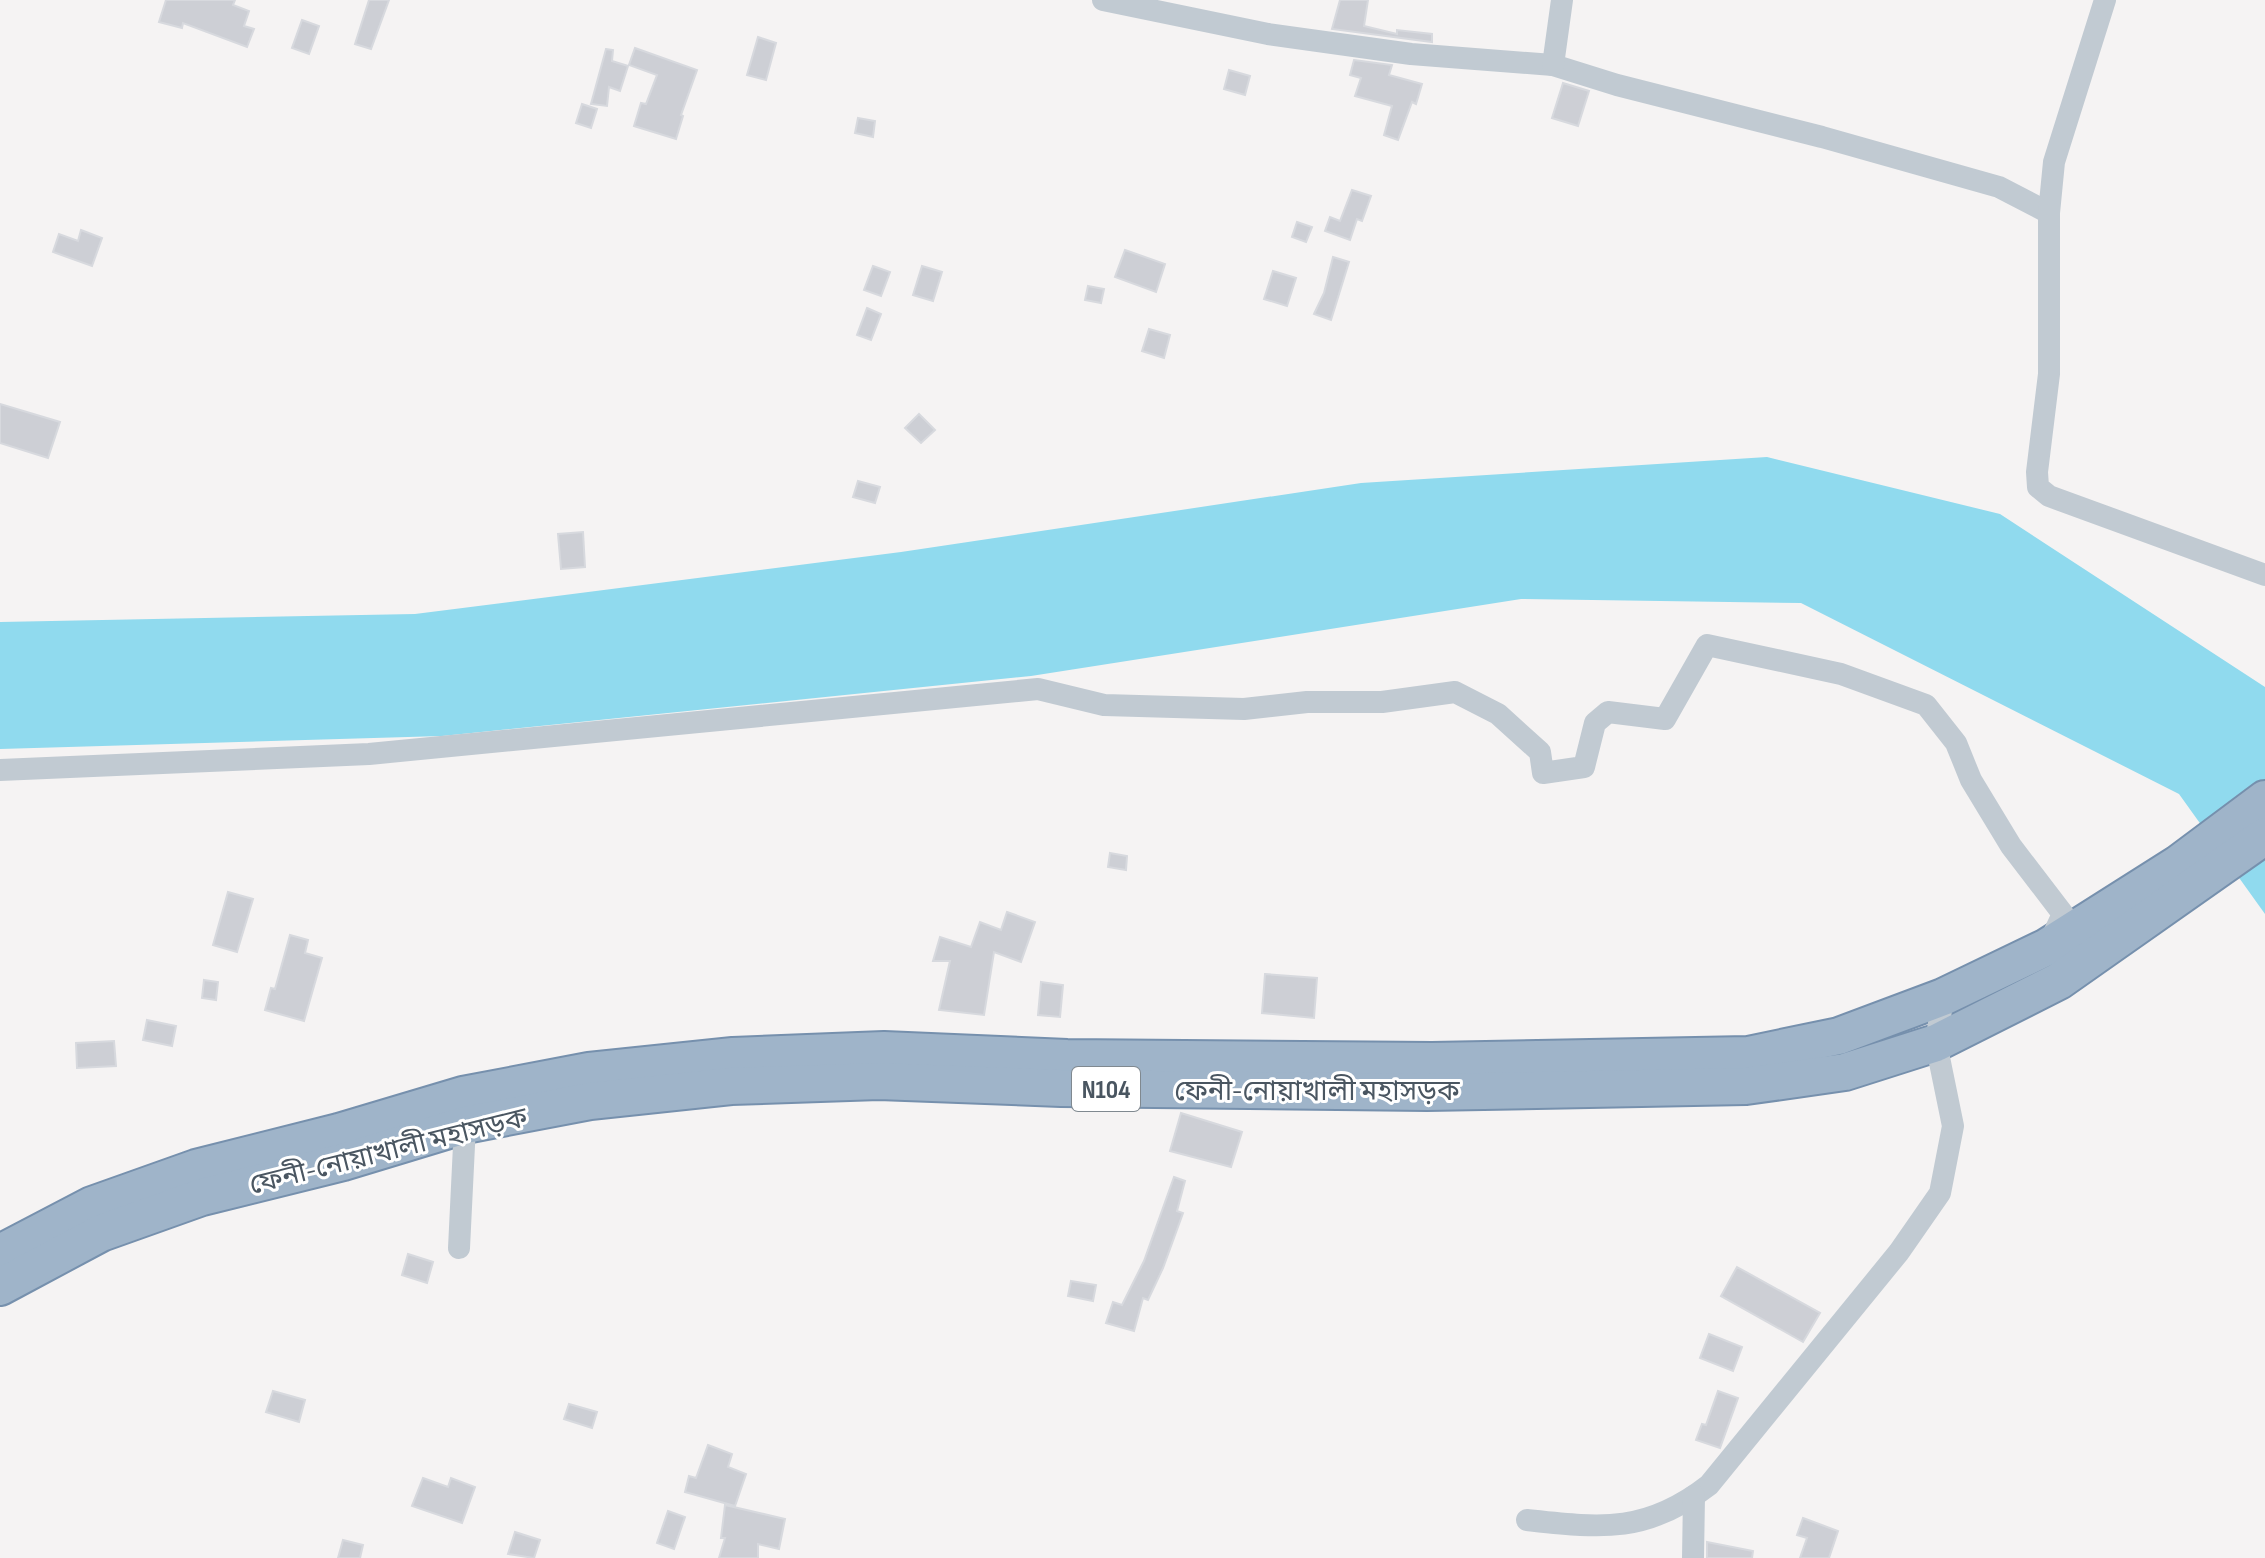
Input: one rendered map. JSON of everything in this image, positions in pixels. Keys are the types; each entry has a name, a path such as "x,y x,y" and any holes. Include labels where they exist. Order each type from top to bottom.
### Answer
{"highway":[{"name":"ফেনী-নোয়াখালী মহাসড়ক","path":"0,1287 101,1233 202,1197 343,1162 465,1125 590,1101 731,1086 864,1081 1061,1088 1427,1092 1746,1086 1845,1072 1936,1043 2059,981 2187,875 2265,799"},
{"name":"ফেনী-নোয়াখালী মহাসড়ক","path":"0,1253 92,1205 196,1168 480,1092 589,1071 719,1057 884,1050 1067,1058 1416,1061 1748,1055 1839,1036 1943,997 2265,836"}],"street":[{"path":"1103,0 1268,34 1411,54 1553,65 1617,85 1822,137 1999,187 2049,213"},
{"path":"1553,65 1562,0"},
{"path":"2105,0 2054,162 2049,213 2049,374 2037,472 2038,487 2049,496 2265,575"},
{"path":"0,770 369,754 1038,689 1104,705 1244,709 1307,702 1382,702 1455,692 1498,714 1540,752 1543,773 1584,767 1595,723 1608,712 1665,719 1707,645 1841,674 1926,705 1956,743 1971,780 2011,846 2063,914 2047,947"},
{"path":"1527,1520 1578,1525 1633,1524 1670,1510 1694,1496 1709,1485 1889,1265 1940,1193 1953,1126 1936,1043 1943,997"},
{"path":"459,1248 465,1125 480,1092"},
{"path":"1693,1558 1694,1496"}],"water":[{"path":"1767,457 2000,514 2265,687 2265,914 2179,794 1801,603 1521,599 1031,676 442,736 0,749 0,622 415,614 901,552 1361,483"}],"building":[{"path":"166,0 235,0 233,5 249,11 244,26 254,29 247,47 183,23 182,28 159,22"},
{"path":"369,0 389,0 371,49 355,44"},
{"path":"1340,0 1368,0 1364,26 1397,34 1397,30 1432,34 1432,42 1332,29"},
{"path":"302,20 319,26 309,54 292,48"},
{"path":"758,37 776,43 766,80 747,75"},
{"path":"635,48 697,70 676,139 634,126 641,103 646,104 657,75 629,65"},
{"path":"606,49 613,50 612,61 628,66 620,91 609,87 607,106 591,104"},
{"path":"1354,60 1392,65 1389,75 1422,84 1398,140 1384,135 1392,106 1355,96 1361,78 1350,75"},
{"path":"1229,70 1250,76 1245,95 1224,89"},
{"path":"1563,83 1589,91 1578,126 1552,118"},
{"path":"582,104 597,109 591,128 576,123"},
{"path":"858,118 875,121 873,137 855,133"},
{"path":"1352,190 1371,196 1362,221 1357,219 1350,240 1325,231 1330,217 1340,221"},
{"path":"1297,222 1312,227 1306,242 1292,237"},
{"path":"81,230 102,238 92,266 53,252 59,234 78,241"},
{"path":"1125,250 1165,264 1156,292 1115,277"},
{"path":"1333,257 1349,262 1331,320 1314,314 1324,293"},
{"path":"873,266 890,272 881,296 864,290"},
{"path":"922,266 942,272 933,301 913,295"},
{"path":"1273,271 1296,278 1287,306 1264,299"},
{"path":"1088,286 1104,289 1101,303 1085,300"},
{"path":"867,308 881,314 871,340 857,335"},
{"path":"1149,329 1170,335 1164,358 1142,351"},
{"path":"0,404 60,422 48,458 0,443"},
{"path":"919,414 935,430 921,443 905,428"},
{"path":"858,481 880,487 875,503 853,497"},
{"path":"583,532 585,567 561,569 558,534"},
{"path":"1110,853 1127,856 1126,870 1108,867"},
{"path":"228,892 253,899 237,952 213,945"},
{"path":"1007,912 1035,922 1021,962 994,952 984,1015 939,1010 950,961 933,961 940,937 971,947 980,922 1001,930"},
{"path":"290,935 308,940 305,953 322,958 304,1021 265,1010 271,988 275,989"},
{"path":"1265,974 1317,978 1314,1018 1262,1013"},
{"path":"204,980 218,982 216,1000 202,998"},
{"path":"1041,982 1063,985 1060,1017 1038,1015"},
{"path":"147,1020 176,1026 172,1046 143,1040"},
{"path":"114,1041 116,1066 77,1068 76,1043"},
{"path":"1181,1113 1242,1132 1231,1167 1170,1151"},
{"path":"1174,1177 1185,1181 1177,1211 1183,1213 1148,1300 1143,1298 1134,1331 1106,1323 1113,1302 1122,1305 1144,1261"},
{"path":"408,1254 433,1262 427,1283 402,1275"},
{"path":"1737,1267 1820,1313 1803,1342 1721,1296"},
{"path":"1071,1281 1096,1285 1093,1301 1068,1296"},
{"path":"1709,1334 1742,1347 1733,1371 1700,1358"},
{"path":"273,1391 305,1400 299,1422 266,1412"},
{"path":"1718,1391 1738,1398 1720,1448 1696,1440 1702,1424 1706,1425"},
{"path":"569,1404 597,1412 592,1428 564,1419"},
{"path":"708,1445 732,1454 728,1467 746,1474 735,1506 685,1492 689,1476 696,1478"},
{"path":"423,1478 448,1487 451,1478 475,1487 462,1523 412,1506"},
{"path":"725,1505 785,1519 779,1549 758,1544 758,1558 719,1558 725,1538 721,1538"},
{"path":"668,1511 685,1517 674,1549 657,1543"},
{"path":"1803,1518 1838,1531 1829,1558 1800,1558 1807,1538 1797,1535"},
{"path":"515,1532 540,1540 534,1558 508,1554"},
{"path":"343,1540 363,1545 360,1558 338,1558"},
{"path":"1707,1542 1753,1551 1752,1558 1707,1558"}]}
